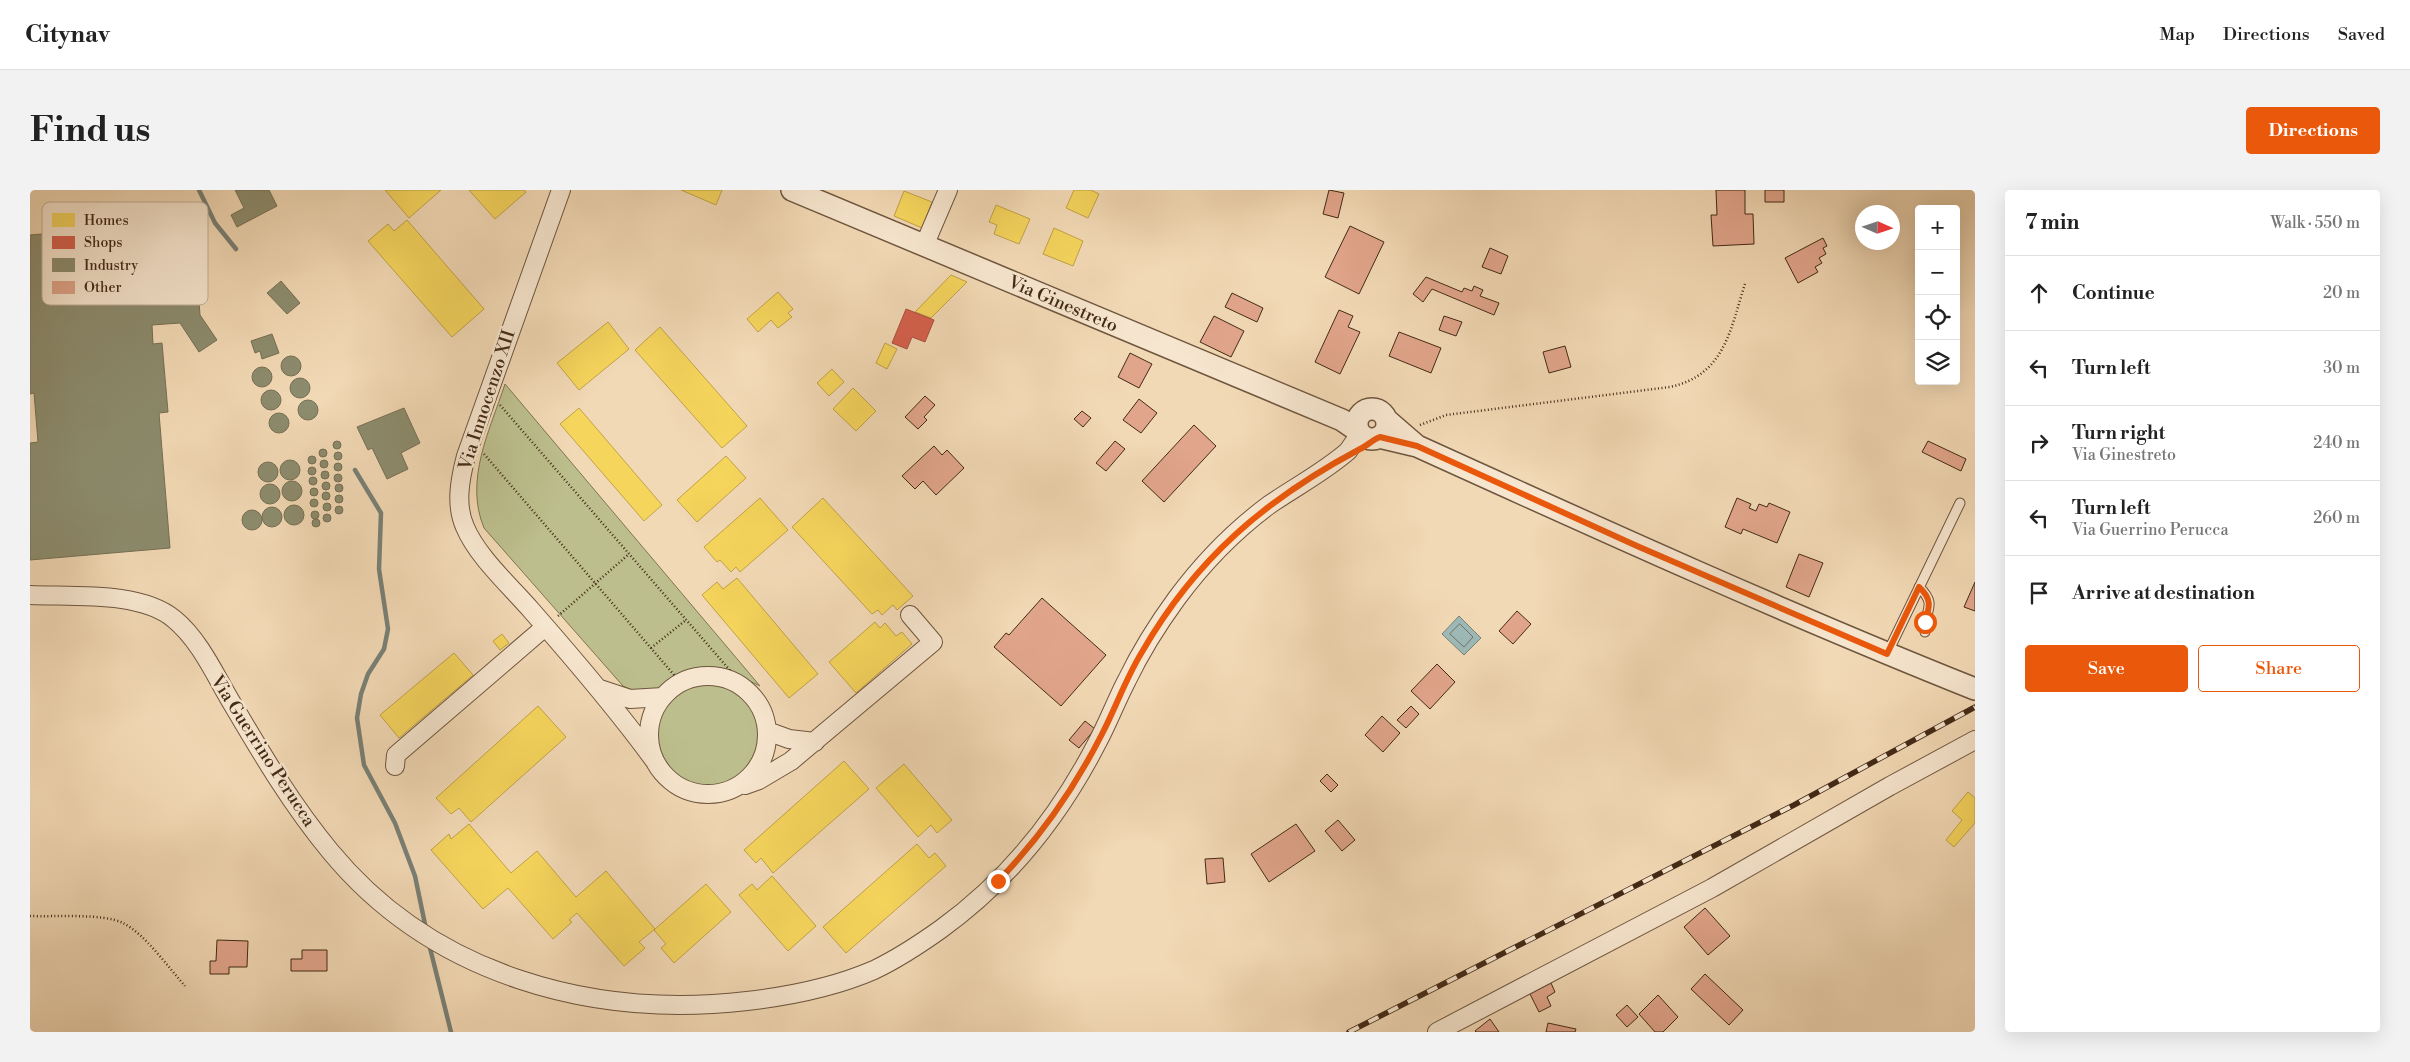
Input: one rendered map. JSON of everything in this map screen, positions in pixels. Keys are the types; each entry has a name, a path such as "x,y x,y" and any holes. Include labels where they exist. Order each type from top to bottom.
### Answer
{"street":[{"name":"Via Innocenzo XII","path":"561,190 488,391 463,468 460,497 462,521 469,536 488,561 600,689 667,777 678,786 695,793 713,794 769,775 815,742 933,642 910,615"},
{"name":"Via Ginestreto","path":"792,190 1334,418 1411,441 1637,546 1887,654 1975,689"},
{"path":"924,246 948,190"},
{"name":"Via Guerrino Perucca","path":"30,595 122,599 160,609 175,619 187,631 202,654 281,786 327,848 372,895 435,941 484,966 528,983 594,999 643,1005 705,1005 758,1000 822,987 876,969 930,936 963,912 998,881 1041,834 1070,791 1104,731 1140,654 1186,586 1220,548 1250,520 1338,460 1361,449 1372,428"},
{"path":"395,766 396,755 545,627"},
{"name":"Via Innocenzo XII","path":"654,760 650,744 650,727 654,711 663,697 681,683 694,678 713,676 731,680 746,690 760,708 767,730 766,748 760,764 749,778 735,788"},
{"name":"Via Innocenzo XII","path":"600,689 630,699 663,697"},
{"path":"767,730 790,739 815,742"},
{"path":"1437,1032 1712,888 1890,786 1975,740"}],"lane":[{"path":"1887,654 1960,503"},
{"path":"1919,587 1926,593 1930,604 1925,632"}],"path":[{"path":"1411,441 1424,423 1446,416 1670,387 1688,382 1708,369 1722,349 1745,284"},
{"path":"488,391 746,690"},
{"path":"486,455 681,683"},
{"path":"545,627 629,554"},
{"path":"651,648 686,620"},
{"path":"30,916 100,918 123,922 142,938 185,986"}],"green space":[{"path":"505,384 760,686 728,672 708,668 685,674 658,690 648,692 637,691 623,686 484,528 477,492 478,473 486,437"},
{"path":"708,684 728,687 737,692 751,706 756,715 759,735 756,755 751,764 737,778 728,783 708,786 688,783 679,778 665,764 660,755 657,735 660,715 665,706 679,692 688,687"}],"water":[{"path":"1459,616 1481,638 1464,655 1442,634"}],"building: Homes":[{"path":"385,190 441,190 409,218"},
{"path":"469,190 524,190 526,192 495,219"},
{"path":"681,190 722,190 716,205"},
{"path":"1074,190 1091,190 1099,194 1088,218 1066,208"},
{"path":"904,191 932,202 922,228 894,216"},
{"path":"996,205 1030,219 1019,244 994,234 997,225 989,222"},
{"path":"407,220 484,309 452,337 368,241 388,224 394,231"},
{"path":"1054,228 1083,241 1073,266 1043,254"},
{"path":"951,275 967,282 931,318 915,312"},
{"path":"778,292 793,309 788,313 792,317 778,328 771,320 758,332 747,319"},
{"path":"608,322 629,349 579,390 557,363"},
{"path":"660,327 747,426 722,448 635,350"},
{"path":"885,343 897,349 887,369 876,363"},
{"path":"832,369 844,382 829,396 817,383"},
{"path":"853,388 876,411 856,431 833,409"},
{"path":"579,408 662,505 644,521 560,424"},
{"path":"726,456 746,478 697,522 677,500"},
{"path":"760,498 788,530 740,572 736,567 731,572 720,560 717,562 704,547"},
{"path":"823,498 913,596 897,610 893,605 882,615 878,610 872,614 792,527"},
{"path":"737,578 818,674 789,698 702,595 717,582 723,589"},
{"path":"875,622 880,628 885,623 896,636 902,632 912,644 856,693 829,662"},
{"path":"502,634 509,643 500,650 493,641"},
{"path":"454,653 473,675 399,738 380,715"},
{"path":"538,706 566,737 471,822 459,808 451,814 436,798"},
{"path":"844,761 869,789 773,873 761,858 756,863 744,850"},
{"path":"904,764 952,820 937,833 931,825 918,837 876,788"},
{"path":"1968,792 1975,798 1975,823 1954,847 1946,840 1962,820 1952,811"},
{"path":"469,824 511,873 537,851 576,897 606,871 655,929 639,942 645,948 624,966 577,913 569,920 572,922 553,939 508,888 483,909 431,850 449,834 451,839"},
{"path":"917,844 929,858 935,853 946,866 846,953 823,927"},
{"path":"772,876 816,926 788,951 739,895 752,884 757,890"},
{"path":"706,884 731,912 674,963 661,948 666,944 654,930"}],"building: Shops":[{"path":"906,309 934,320 925,342 912,337 907,349 892,343"}],"building: Industry":[{"path":"235,190 269,190 277,206 237,227 231,215 244,208"},
{"path":"42,234 42,305 199,305 200,315 217,340 199,352 180,323 152,325 153,344 162,343 168,412 159,413 170,548 30,560 30,443 38,442 34,393 30,394 30,235"},
{"path":"281,281 300,303 287,314 267,293"},
{"path":"272,334 279,353 262,359 260,351 255,353 251,341"},
{"path":"291,356 298,359 301,366 298,373 291,376 284,373 281,366 284,359"},
{"path":"262,367 269,370 272,377 269,384 262,387 255,384 252,377 255,370"},
{"path":"300,378 307,381 310,388 307,395 300,398 293,395 290,388 293,381"},
{"path":"271,390 278,393 281,400 278,407 271,410 264,407 261,400 264,393"},
{"path":"308,400 315,403 318,410 315,417 308,420 301,417 298,410 301,403"},
{"path":"404,408 420,443 401,453 408,469 387,479 372,448 368,450 357,427"},
{"path":"279,413 286,416 289,423 286,430 279,433 272,430 269,423 272,416"},
{"path":"337,441 341,445 337,449 333,445"},
{"path":"323,449 327,453 323,457 319,453"},
{"path":"338,452 342,456 338,460 334,456"},
{"path":"312,456 316,460 312,464 308,460"},
{"path":"290,460 297,463 300,470 297,477 290,480 283,477 280,470 283,463"},
{"path":"324,460 328,464 324,468 320,464"},
{"path":"268,462 275,465 278,472 275,479 268,482 261,479 258,472 261,465"},
{"path":"338,463 342,467 338,471 334,467"},
{"path":"312,467 316,471 312,475 308,471"},
{"path":"325,471 329,475 325,479 321,475"},
{"path":"338,474 342,478 338,482 334,478"},
{"path":"313,477 317,481 313,485 309,481"},
{"path":"292,481 299,484 302,491 299,498 292,501 285,498 282,491 285,484"},
{"path":"326,482 330,486 326,490 322,486"},
{"path":"270,484 277,487 280,494 277,501 270,504 263,501 260,494 263,487"},
{"path":"339,484 343,488 339,492 335,488"},
{"path":"314,488 318,492 314,496 310,492"},
{"path":"326,492 330,496 326,500 322,496"},
{"path":"339,495 343,499 339,503 335,499"},
{"path":"314,499 318,503 314,507 310,503"},
{"path":"327,503 331,507 327,511 323,507"},
{"path":"294,505 301,508 304,515 301,522 294,525 287,522 284,515 287,508"},
{"path":"339,506 343,510 339,514 335,510"},
{"path":"272,507 279,510 282,517 279,524 272,527 265,524 262,517 265,510"},
{"path":"252,510 259,513 262,520 259,527 252,530 245,527 242,520 245,513"},
{"path":"315,511 319,515 315,519 311,515"},
{"path":"327,514 331,518 327,522 323,518"},
{"path":"316,519 320,523 316,527 312,523"}],"building: Other":[{"path":"1329,190 1344,193 1338,218 1323,214"},
{"path":"1716,190 1745,190 1745,214 1753,214 1754,244 1713,246 1711,215 1717,215"},
{"path":"1765,190 1784,190 1784,202 1765,202"},
{"path":"1350,226 1384,242 1359,294 1325,277"},
{"path":"1823,238 1827,246 1823,248 1826,254 1819,258 1822,263 1815,267 1818,272 1798,283 1785,258"},
{"path":"1490,248 1508,256 1501,274 1482,267"},
{"path":"1426,277 1462,292 1464,288 1472,291 1474,286 1483,290 1480,296 1499,303 1494,315 1432,289 1423,302 1413,294"},
{"path":"1232,293 1263,308 1257,322 1225,307"},
{"path":"1339,310 1353,316 1348,327 1360,332 1340,374 1315,362"},
{"path":"1214,316 1244,331 1231,357 1200,342"},
{"path":"1444,316 1462,322 1456,336 1439,330"},
{"path":"1399,332 1441,348 1431,373 1389,356"},
{"path":"1565,346 1571,367 1549,373 1543,352"},
{"path":"1130,353 1152,364 1139,388 1118,377"},
{"path":"925,396 935,405 924,417 927,420 918,429 905,417"},
{"path":"1139,399 1157,413 1141,433 1123,420"},
{"path":"1082,411 1091,418 1083,427 1074,419"},
{"path":"1194,425 1216,446 1164,502 1142,481"},
{"path":"1115,441 1125,449 1106,471 1096,463"},
{"path":"1928,441 1966,459 1961,471 1922,452"},
{"path":"934,446 942,455 947,450 964,468 936,495 923,481 915,489 902,476"},
{"path":"1737,498 1751,504 1749,508 1756,511 1759,504 1767,507 1769,503 1790,512 1777,543 1743,529 1741,534 1725,527"},
{"path":"1799,554 1823,563 1809,597 1786,587"},
{"path":"1975,582 1975,611 1964,607"},
{"path":"1042,598 1106,655 1061,706 994,647 1006,633 1009,635"},
{"path":"1517,611 1531,624 1513,644 1499,631"},
{"path":"1437,664 1455,682 1430,709 1411,691"},
{"path":"1411,706 1419,714 1406,728 1397,720"},
{"path":"1382,716 1400,733 1383,752 1365,735"},
{"path":"1085,721 1095,729 1079,748 1069,740"},
{"path":"1327,774 1338,785 1331,792 1320,781"},
{"path":"1338,820 1355,840 1342,851 1325,831"},
{"path":"1296,824 1315,851 1269,882 1251,854"},
{"path":"1223,858 1225,882 1207,884 1205,859"},
{"path":"1705,908 1730,936 1708,955 1684,927"},
{"path":"217,940 248,941 247,967 229,967 229,974 210,974 210,961 216,961"},
{"path":"302,950 327,950 327,971 291,971 291,959 302,959"},
{"path":"1705,974 1743,1010 1729,1025 1691,989"},
{"path":"1551,983 1555,992 1547,997 1551,1006 1539,1012 1530,994"},
{"path":"1658,995 1678,1017 1663,1032 1655,1032 1639,1014"},
{"path":"1627,1005 1638,1017 1627,1027 1616,1015"},
{"path":"1490,1019 1499,1032 1475,1031"},
{"path":"1548,1023 1576,1029 1575,1032 1546,1032"}],"waterway":[{"path":"199,190 205,202"},
{"path":"208,209 215,223 236,249"},
{"path":"355,470 381,513 379,569 388,629 384,649 368,674 361,694 357,718 364,765 395,823 415,876 426,929"},
{"path":"429,944 451,1032"}],"railway":[{"path":"1349,1032 1794,805 1975,707"}],"route":[{"path":"998,881 1041,834 1070,791 1104,731 1127,678 1140,654 1175,601 1196,574 1226,541 1268,506 1338,460 1380,437 1417,446 1637,546 1887,654 1919,587 1926,593 1930,604 1925,622"}]}
